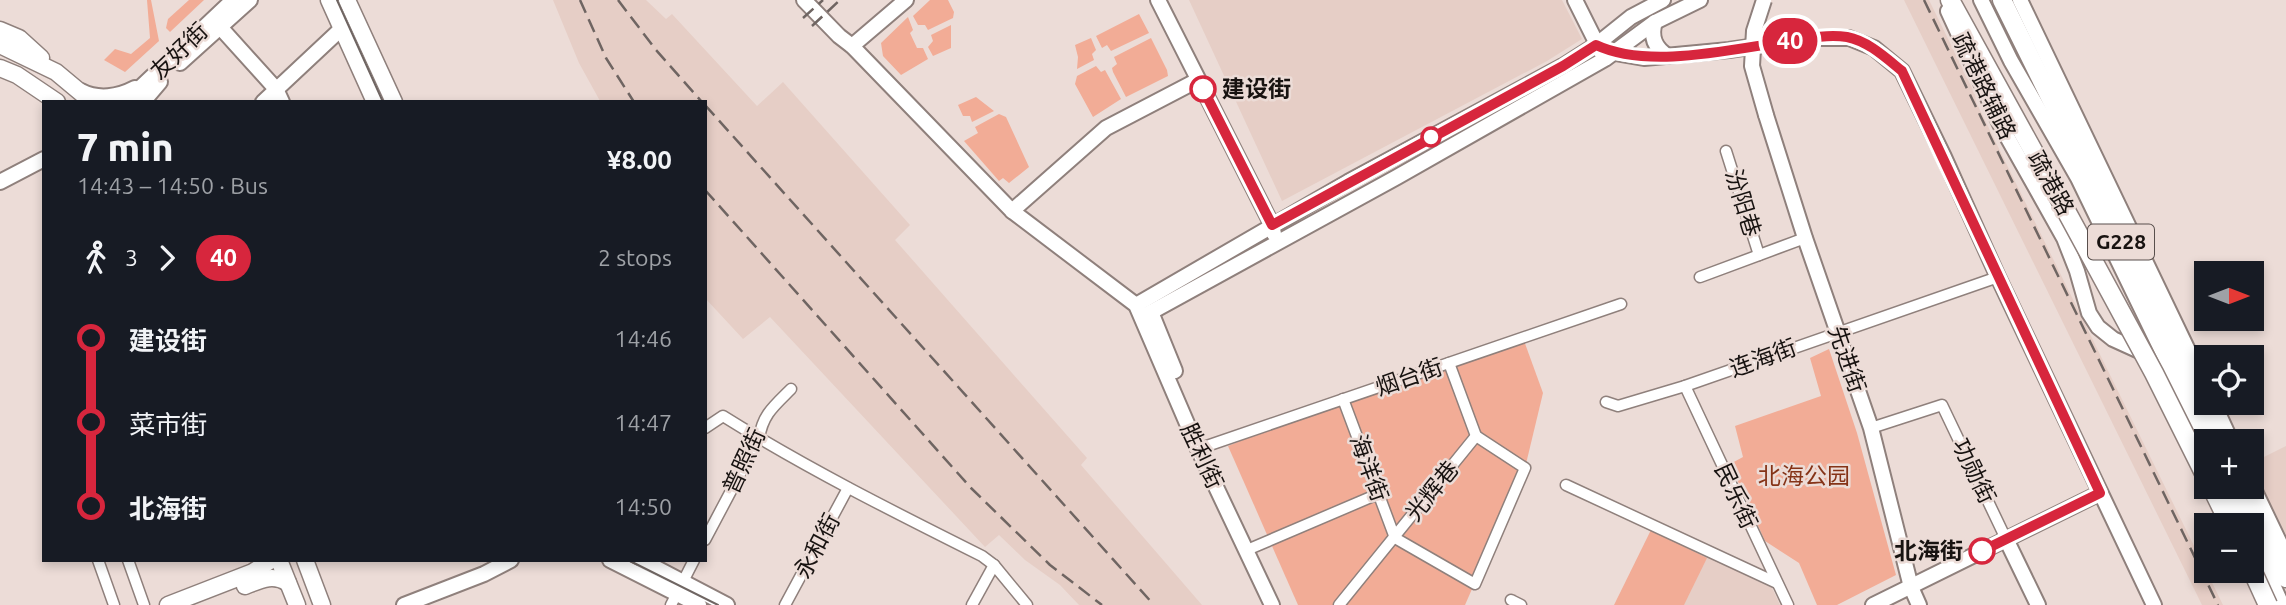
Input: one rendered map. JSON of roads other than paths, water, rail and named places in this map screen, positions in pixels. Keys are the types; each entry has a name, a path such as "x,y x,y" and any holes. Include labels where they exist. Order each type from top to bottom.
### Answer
{"highway":[{"name":"疏港路","path":"1950,0 2154,373 2194,453"},
{"name":"疏港路","path":"2002,0 2214,429"},
{"path":"2249,499 2286,578"},
{"path":"2258,583 2268,605"}],"main road":[{"path":"330,0 374,100"},
{"path":"347,0 393,100"},
{"path":"0,30 19,37 90,100"},
{"path":"0,45 56,72"},
{"path":"0,68 54,100"},
{"path":"168,605 253,572 269,562"},
{"path":"280,562 297,605"},
{"path":"306,562 322,605"},
{"path":"197,605 261,579 281,578 288,583"}],"street":[{"name":"友好街","path":"127,100 233,0"},
{"name":"友好街","path":"144,100 148,93 250,0"},
{"path":"804,0 1012,211 1143,312"},
{"path":"852,46 906,0"},
{"path":"1158,0 1272,225 1274,237 1256,256"},
{"path":"1575,0 1596,45 1610,56 1668,57 1813,37 1849,37 1874,48 1902,71 2154,605"},
{"path":"1143,312 1272,225 1563,66 1596,45 1631,17 1663,0"},
{"path":"1143,312 1256,256 1610,56 1655,22 1700,0"},
{"name":"先进街","path":"1764,0 1754,31 1752,66 1805,238 1871,428 1911,587 1919,605"},
{"name":"疏港路辅路","path":"1943,0 2000,124 2068,246 2089,313 2098,327 2113,339 2168,363"},
{"name":"疏港路辅路","path":"1982,0 2011,61 2078,178 2200,429"},
{"path":"2020,0 2194,363"},
{"path":"1655,22 1652,30 1656,46 1668,57"},
{"path":"220,27 279,95 341,29"},
{"path":"1012,211 1107,128 1198,80"},
{"path":"79,90 95,97 109,96 125,93 146,83"},
{"path":"37,88 48,100"},
{"name":"汾阳巷","path":"1726,151 1759,255"},
{"path":"0,182 42,160"},
{"path":"1699,277 1805,238"},
{"name":"连海街","path":"1606,402 1618,406 1685,386 1997,277"},
{"name":"烟台街","path":"1202,447 1625,303"},
{"name":"胜利街","path":"1143,312 1202,447 1250,549 1280,605"},
{"path":"1395,538 1475,584 1525,468 1476,436 1449,363"},
{"name":"民乐街","path":"1685,386 1788,605"},
{"name":"普照街","path":"707,536 759,438 761,423 768,411 791,389"},
{"name":"海洋街","path":"1343,399 1395,538"},
{"name":"功勋街","path":"1871,428 1942,405 2038,605"},
{"path":"707,427 723,416 848,488 982,556 994,565 1027,605"},
{"name":"光辉巷","path":"1339,605 1476,436"},
{"path":"1566,485 1777,584"},
{"name":"永和街","path":"785,605 848,488"},
{"path":"1873,605 2100,493"},
{"path":"1250,549 1378,494"},
{"path":"2259,499 2286,555"},
{"name":"胜利街","path":"1250,549 1272,605"},
{"path":"2264,555 2276,569 2286,592"},
{"path":"99,562 114,605"},
{"path":"129,562 144,605"},
{"path":"404,605 484,574 507,562"},
{"path":"614,562 699,605"},
{"path":"643,562 677,593 727,605"},
{"path":"677,593 693,562"},
{"path":"972,605 994,565"},
{"path":"2264,565 2282,605"},
{"path":"2256,583 2259,605"},
{"path":"1511,600 1521,605"}],"tram line":[{"path":"337,0 382,100"},
{"path":"632,562 718,605"}],"railway":[{"path":"580,0 606,58 633,100"},
{"path":"618,0 656,50 700,100"},
{"path":"803,18 823,0"},
{"path":"812,26 840,0"},
{"path":"1924,0 2218,605"},
{"path":"707,107 1154,605"},
{"path":"707,192 971,488 1050,565 1102,605"}],"place":[{"name":"建设街","path":"1203,89"},
{"name":"北海街","path":"1982,551"}],"park label":[{"name":"北海公园","path":"1804,476"}]}
